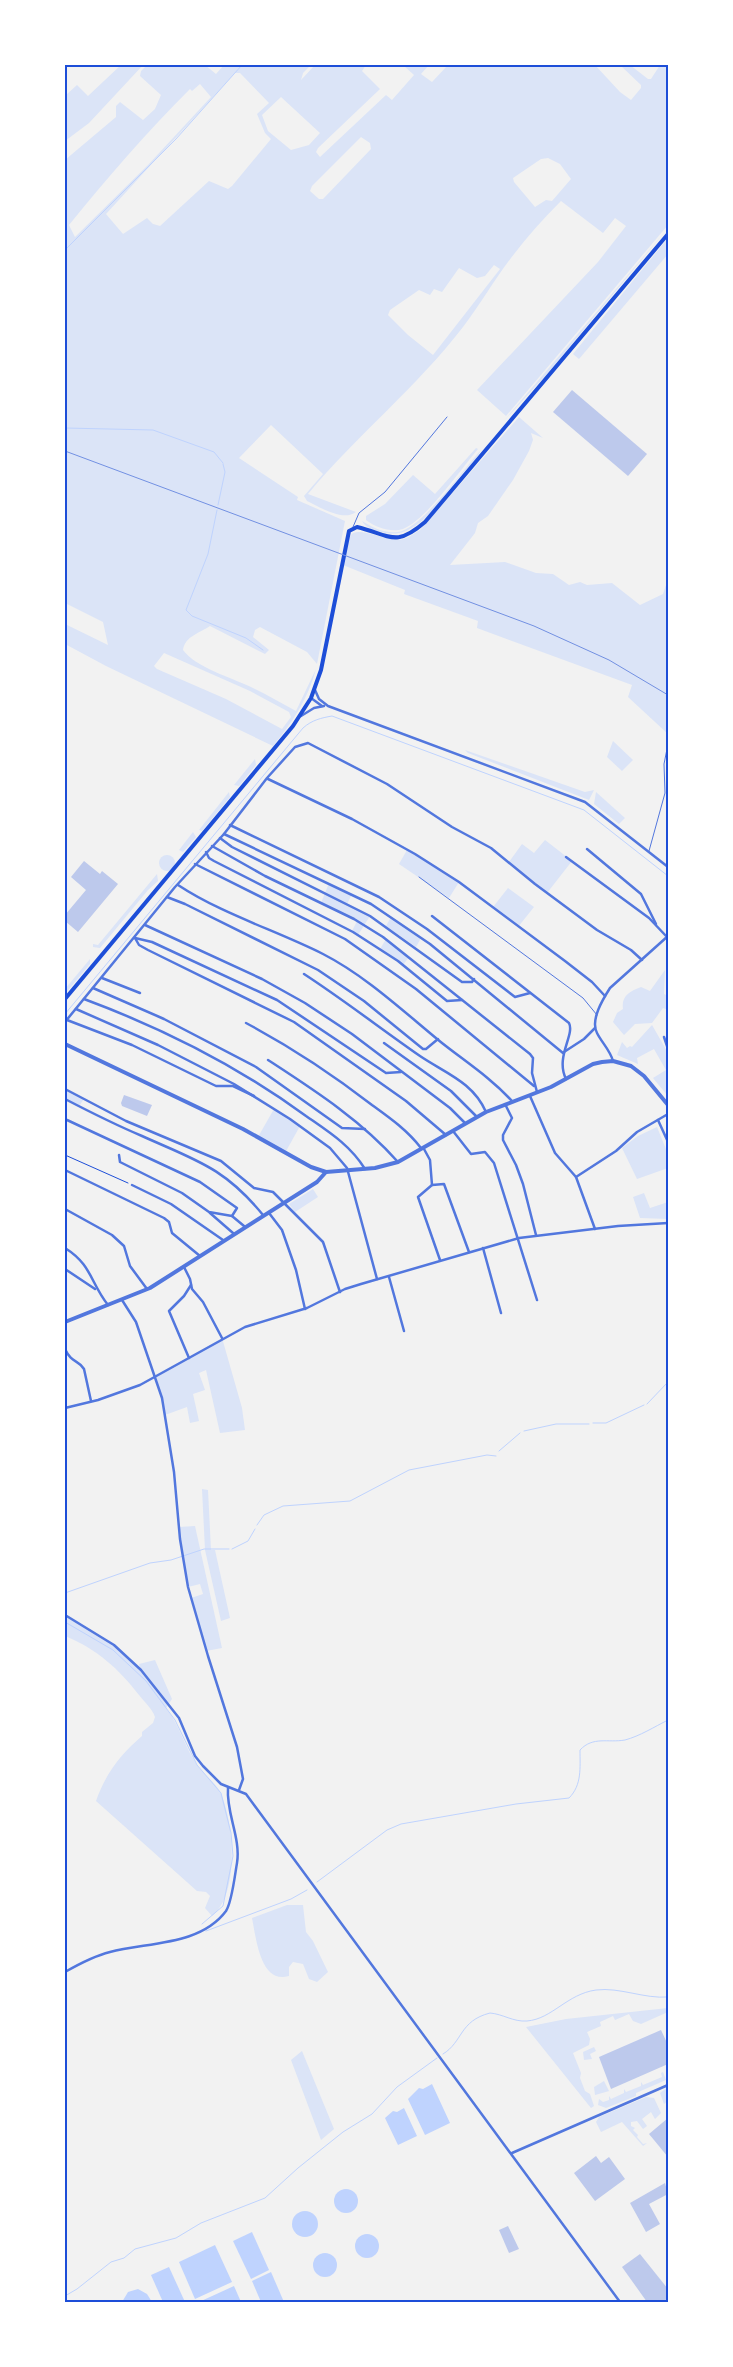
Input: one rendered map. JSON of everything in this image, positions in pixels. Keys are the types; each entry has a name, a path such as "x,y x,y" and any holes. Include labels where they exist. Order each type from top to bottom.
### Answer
{"main road":[{"path":"65,999 299,717 311,698 321,668 347,535 353,528 357,527 380,536 397,538 410,534 425,522 668,234"}],"street":[{"path":"314,689 319,699 328,706 585,802 668,867"},
{"path":"311,698 319,699"},
{"path":"311,698 324,706"},
{"path":"299,717 314,708 328,706"},
{"path":"255,1097 233,1086 216,1086 132,1045 66,1021 178,884 224,834 267,778 295,747 308,743 312,745 386,784 491,848 535,884 597,930 631,950 642,960"},
{"path":"267,778 352,820 442,871 565,961 592,982 604,996"},
{"path":"230,825 365,888 427,928 515,997 530,993"},
{"path":"224,834 371,904 430,944 563,1053"},
{"path":"220,838 232,847 370,916 462,982 472,982 474,980"},
{"path":"212,846 250,868 354,919 386,939 464,1000 533,1058 534,1086"},
{"path":"587,849 641,894 657,926"},
{"path":"206,852 209,858 221,865 353,932 398,961 448,1001 464,1000"},
{"path":"563,1053 584,1039 595,1028 597,1015 604,996 610,988 667,937 657,926 566,857"},
{"path":"195,864 345,939 431,1001 534,1086 537,1092"},
{"path":"178,884 235,914 324,955 370,985 478,1069 512,1101"},
{"path":"167,898 185,904 318,970 364,1000 423,1049 429,1047 438,1039"},
{"path":"432,916 563,1017 571,1026 563,1053 562,1071 566,1079"},
{"path":"145,925 283,990 333,1020 450,1108 466,1123"},
{"path":"135,938 152,942 258,990 312,1022 386,1073 401,1072"},
{"path":"135,938 139,944 148,950 258,1002 307,1030 406,1102 446,1135"},
{"path":"304,974 362,1012 420,1056 467,1085 480,1099 486,1112"},
{"path":"102,978 140,993"},
{"path":"93,988 164,1019 256,1067 342,1128 365,1129"},
{"path":"84,999 162,1032 261,1085 339,1138 354,1152 364,1169"},
{"path":"76,1009 158,1045 255,1097 330,1148 346,1164 377,1279"},
{"path":"246,1023 289,1046 335,1077 398,1124 430,1160 432,1185"},
{"path":"595,1028 610,1052 613,1061"},
{"path":"664,1037 668,1049"},
{"path":"384,1043 450,1092 478,1116"},
{"path":"65,1044 243,1129 311,1167 326,1172 364,1169 398,1162 423,1150 486,1112 537,1092 594,1064 613,1061 624,1063 639,1071 668,1105"},
{"path":"268,1060 322,1096 365,1129 398,1162"},
{"path":"65,1089 126,1121 216,1158 254,1188 273,1192 323,1242 340,1292"},
{"path":"529,1095 555,1153 576,1177 595,1229"},
{"path":"65,1099 96,1116 209,1166 232,1182 263,1214"},
{"path":"505,1104 512,1118 503,1135 503,1140 523,1184 536,1235"},
{"path":"576,1177 616,1151 637,1132 668,1114"},
{"path":"67,1120 211,1189 237,1208 232,1216"},
{"path":"658,1120 668,1142"},
{"path":"453,1131 471,1154 485,1152 494,1163 537,1300"},
{"path":"119,1156 120,1162 170,1186 209,1212 233,1234"},
{"path":"65,1170 164,1218 169,1222 172,1233 200,1256"},
{"path":"65,1322 147,1289 184,1267 263,1214 317,1182 326,1172"},
{"path":"440,1260 418,1197 432,1185 444,1184 469,1252"},
{"path":"132,1185 171,1204 223,1240"},
{"path":"65,1209 112,1235 124,1246 130,1266 147,1289"},
{"path":"209,1212 232,1216 244,1226"},
{"path":"268,1212 282,1230 296,1270 305,1309"},
{"path":"65,1408 134,1387 156,1377 244,1327 305,1309 340,1292 377,1279 519,1238 668,1223"},
{"path":"65,1248 75,1254 89,1269 97,1289 108,1305"},
{"path":"483,1248 500,1313"},
{"path":"184,1267 191,1285 203,1302 222,1338"},
{"path":"65,1269 97,1289"},
{"path":"389,1277 404,1331"},
{"path":"189,1358 169,1310 184,1296 191,1285"},
{"path":"122,1300 136,1322 162,1398 174,1472 180,1539 188,1586 237,1747 243,1779 239,1790"},
{"path":"65,1349 72,1361 81,1365 84,1369 91,1401"},
{"path":"65,1615 114,1645 141,1670 179,1718 195,1756 221,1784 246,1794 620,2302"},
{"path":"65,1972 110,1951 182,1938 211,1925 226,1910 237,1861 237,1844 227,1800 228,1788"},
{"path":"512,2153 668,2085"}],"lane":[{"path":"353,528 358,513 386,492 447,417"},
{"path":"649,851 666,794 664,764 668,744"},
{"path":"419,877 583,998 597,1015"}],"path":[{"path":"65,1154 132,1185"}],"shaded area":[{"path":"121,65 143,65 89,123 65,141 65,96 77,85 88,96"},
{"path":"147,65 205,65 216,74 224,65 311,65 303,73 301,80 315,65 366,65 362,71 380,89 318,148 316,152 320,157 386,95 392,100 414,75 403,65 429,65 421,74 432,82 448,65 595,65 620,92 631,100 641,88 641,85 620,65 630,65 648,79 651,79 660,65 668,65 668,225 506,416 477,390 598,262 626,226 615,218 603,233 561,201 535,229 511,258 469,319 445,349 407,391 346,451 308,494 356,512 351,515 338,514 307,501 304,496 323,474 271,425 239,458 298,497 297,500 345,521 317,664 307,652 260,627 255,630 253,637 269,650 265,654 210,626 194,635 184,645 183,650 196,662 214,672 257,690 296,711 316,669 309,690 299,710 273,746 106,666 65,644 65,624 108,645 103,622 65,603 65,160 116,117 116,106 120,102 143,120 155,109 161,95 140,76 141,71","holes":["235,73 240,73 269,103 257,114 265,133 271,139 228,189 209,181 160,226 153,224 147,218 123,234 106,214","200,84 211,97 148,165 75,237 69,225 158,122 190,89 192,91","281,97 320,133 309,145 291,150 268,131 262,115","361,137 370,143 371,149 323,199 319,199 310,191 312,186","548,158 560,164 571,179 552,201 546,200 535,207 514,182 513,178 541,159","494,265 500,269 433,355 408,335 388,315 390,310 419,290 430,295 434,289 442,292 459,268 477,278 485,276","164,653 250,691 289,712 291,717 282,729 226,699 154,666"]},
{"path":"668,228 547,374 503,422"},
{"path":"668,238 668,254 579,359 573,354"},
{"path":"519,417 543,438 531,433 533,440 529,451 513,480 488,516 478,523 475,533 450,565 505,562 536,573 553,574 569,585 580,582 587,585 612,583 640,605 663,594 668,579 668,734 628,697 632,685 477,628 478,621 404,594 405,590 343,565 348,542 354,533 366,533 399,540 420,530"},
{"path":"476,448 478,449 443,493 412,524 403,529 388,530 366,520 366,516 385,504 413,475 435,494"},
{"path":"480,451 474,461 434,509 416,526 394,534 373,529 362,521 374,528 388,532 398,532 407,528 430,510"},
{"path":"613,741 633,760 622,771 607,757"},
{"path":"465,750 585,792 594,790 589,800 468,753"},
{"path":"255,759 256,765 239,786 234,785"},
{"path":"229,792 230,797 202,831 199,830"},
{"path":"596,792 625,818 619,824 594,804"},
{"path":"193,832 196,837 183,852 179,850"},
{"path":"545,840 572,861 547,893 509,862 522,844 534,853"},
{"path":"407,850 459,882 449,898 399,864"},
{"path":"167,855 175,863 167,871 159,863"},
{"path":"157,874 158,881 148,890 100,948 93,947 93,944 98,945"},
{"path":"329,883 352,894 347,904 370,916 358,935 352,931 357,921 321,903"},
{"path":"508,888 534,907 518,927 493,907"},
{"path":"391,917 421,938 416,947 386,926"},
{"path":"386,939 409,957 403,965 380,949"},
{"path":"90,959 90,964 65,994 65,989"},
{"path":"665,970 664,994 668,996 668,1010 663,1008 652,1023 635,1024 624,1035 613,1022 617,1013 623,1009 625,997 630,992 641,987 650,991"},
{"path":"652,1025 668,1053 668,1096 653,1078 666,1070 654,1049 637,1058 638,1064 617,1055 622,1042 627,1048 632,1047"},
{"path":"65,1089 84,1099 79,1106 65,1099"},
{"path":"274,1109 300,1126 285,1153 258,1137"},
{"path":"657,1127 668,1154 668,1168 637,1179 622,1148 638,1136"},
{"path":"313,1189 318,1197 295,1212 289,1204"},
{"path":"644,1193 650,1208 668,1202 668,1219 640,1218 633,1197"},
{"path":"222,1338 242,1408 245,1430 220,1433 206,1370 199,1373 205,1390 193,1394 199,1421 190,1423 187,1407 165,1415 156,1377"},
{"path":"202,1489 208,1490 211,1550 215,1550 230,1618 221,1621 205,1550"},
{"path":"195,1526 222,1648 206,1651 191,1598 203,1594 200,1584 188,1587 179,1527"},
{"path":"65,1615 113,1645 140,1668 139,1664 155,1660 172,1699 166,1708 195,1762 220,1792 229,1820 232,1856 231,1874 221,1906 212,1916 205,1908 210,1896 206,1892 197,1891 96,1801 104,1782 115,1765 142,1736 142,1732 153,1723 155,1717 148,1706 115,1668 87,1647 65,1636"},
{"path":"287,1905 303,1905 306,1932 313,1941 328,1972 317,1982 309,1979 303,1964 293,1962 289,1967 289,1976 279,1977 266,1967 261,1957 252,1918"},
{"path":"668,2008 668,2012 641,2024 633,2021 629,2014 615,2020 613,2016 600,2022 601,2026 587,2032 590,2039 589,2045 573,2053 581,2073 580,2078 585,2091 590,2094 594,2106 591,2108 526,2027 566,2019"},
{"path":"594,2047 596,2051 590,2054 592,2059 584,2060 583,2052"},
{"path":"302,2051 334,2129 321,2140 291,2060"},
{"path":"663,2072 666,2080 636,2093 636,2096 606,2108 598,2105 599,2099 603,2102 609,2100 609,2096 611,2099 624,2093 624,2089 626,2092 641,2086 641,2082 643,2085 662,2077 661,2073"},
{"path":"604,2081 609,2091 595,2095 594,2087"},
{"path":"668,2087 668,2101 664,2104 660,2093"},
{"path":"646,2097 654,2098 661,2113 655,2119 651,2112 642,2119 647,2126 643,2129 637,2121 631,2122 631,2126 635,2128 633,2130 643,2144 647,2143 643,2146 622,2122 601,2132 596,2122 599,2117"}],"water":[{"path":"432,2084 450,2123 425,2135 408,2099 419,2088 423,2089"},
{"path":"404,2108 417,2136 398,2145 385,2118 393,2111 397,2112"},
{"path":"346,2189 355,2192 358,2201 355,2210 346,2213 337,2210 334,2201 337,2192"},
{"path":"305,2211 314,2215 318,2224 314,2233 305,2237 296,2233 292,2224 296,2215"},
{"path":"252,2232 269,2270 251,2279 233,2241"},
{"path":"367,2234 375,2238 379,2246 375,2254 367,2258 359,2254 355,2246 359,2238"},
{"path":"215,2245 232,2282 195,2299 179,2262"},
{"path":"320,2253 330,2253 337,2260 337,2270 330,2277 320,2277 313,2270 313,2260"},
{"path":"169,2267 185,2302 163,2302 151,2275"},
{"path":"271,2272 284,2302 261,2302 252,2281"},
{"path":"234,2286 241,2302 199,2302"},
{"path":"138,2289 147,2294 152,2302 122,2302 128,2292"}],"building":[{"path":"572,390 647,454 628,476 553,412"},
{"path":"84,861 100,874 102,871 118,884 78,932 65,921 65,915 86,890 71,877"},
{"path":"124,1095 152,1105 147,1116 122,1106 121,1103"},
{"path":"661,2030 668,2045 668,2064 611,2089 599,2057"},
{"path":"668,2118 668,2157 649,2134"},
{"path":"596,2156 601,2163 609,2157 625,2179 595,2201 574,2173"},
{"path":"665,2183 668,2194 649,2204 660,2224 646,2232 630,2203"},
{"path":"508,2226 519,2249 509,2253 499,2230"},
{"path":"640,2254 668,2289 668,2298 663,2302 647,2302 622,2267"}],"waterway":[{"path":"65,250 176,139 242,65"},
{"path":"65,428 153,430 214,452 223,463"},
{"path":"218,505 225,472 223,464"},
{"path":"217,510 208,554 186,610 192,616 246,638 263,650"},
{"path":"65,1014 303,728 313,721 332,716 584,810 668,876"},
{"path":"647,1404 668,1382"},
{"path":"593,1423 606,1423 644,1405"},
{"path":"524,1431 556,1424 589,1424"},
{"path":"499,1451 520,1433"},
{"path":"257,1525 264,1515 283,1506 350,1501 409,1470 487,1455 496,1456"},
{"path":"232,1549 248,1541 255,1529"},
{"path":"65,1593 150,1563 171,1560 204,1549 229,1549"},
{"path":"65,1622 113,1650 146,1681 175,1720 197,1765 221,1793 231,1833 233,1856 223,1906 202,1924"},
{"path":"317,1882 387,1830 401,1824 516,1804 569,1798 578,1782 580,1750 585,1746 595,1741 625,1740 642,1734 668,1720"},
{"path":"206,1931 291,1899 307,1890"},
{"path":"443,2054 454,2044 472,2021 490,2013 527,2021 544,2016 576,1996 596,1990 614,1990 668,1997"},
{"path":"65,2296 77,2289 111,2262 124,2258 135,2249 176,2238 201,2223 265,2198 298,2168 343,2132 372,2114 397,2087 437,2058"}],"railway":[{"path":"65,451 534,626 609,660 668,695"}]}
